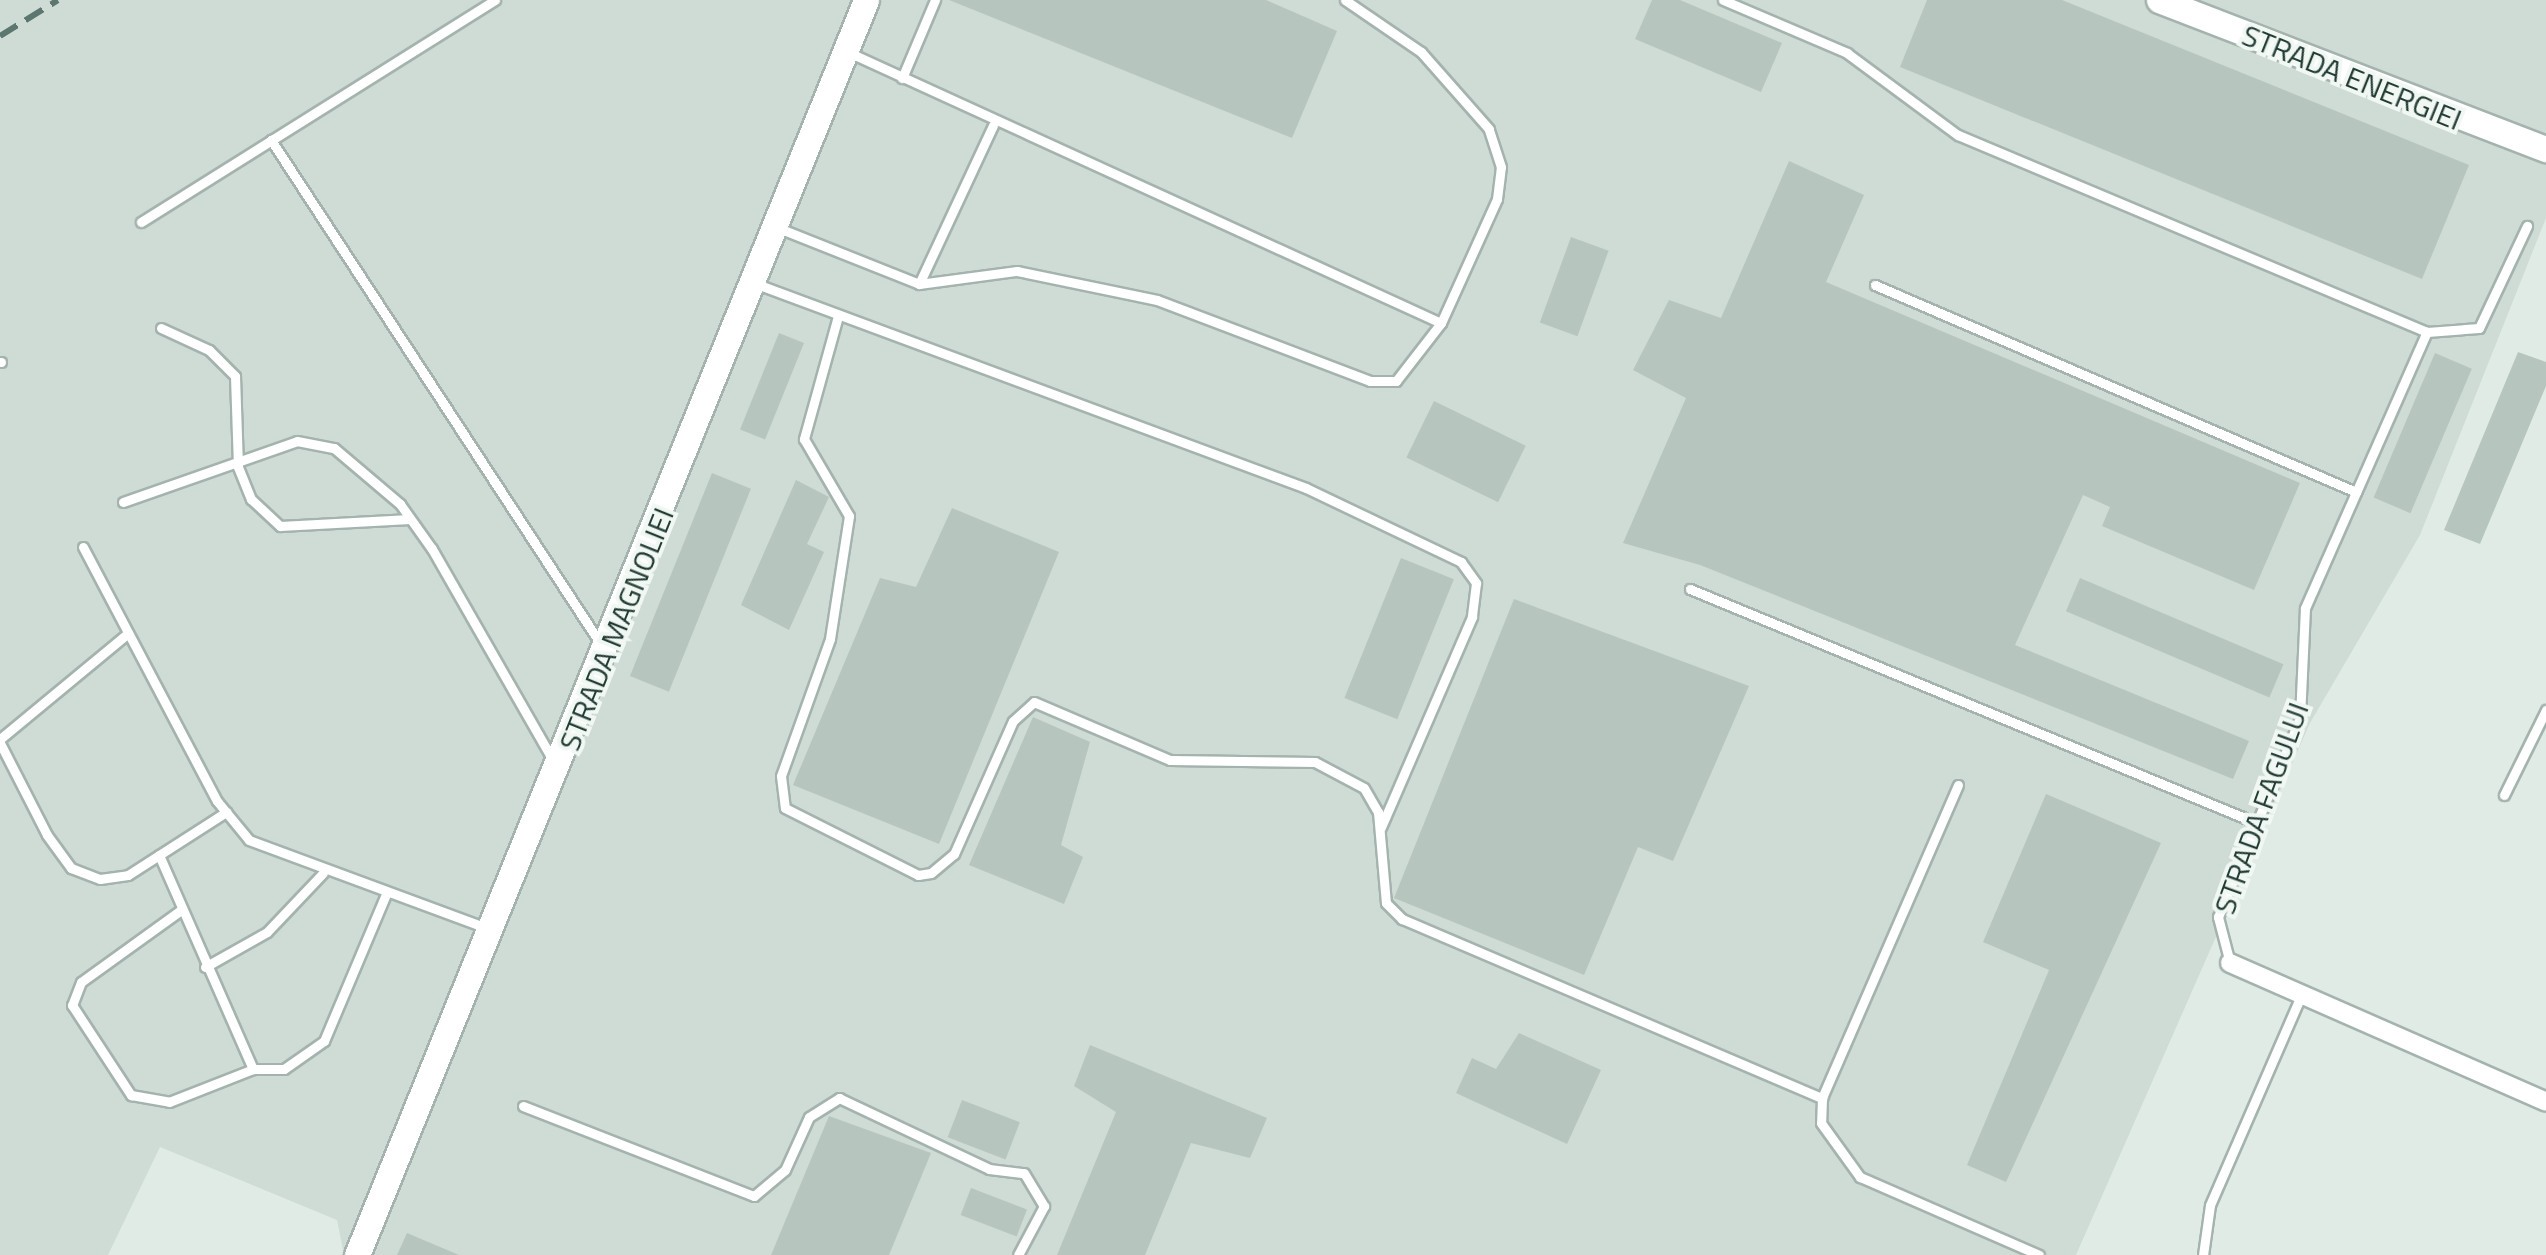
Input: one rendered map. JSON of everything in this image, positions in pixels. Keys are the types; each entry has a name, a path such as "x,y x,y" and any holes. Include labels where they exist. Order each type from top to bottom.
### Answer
{"main road":[{"name":"STRADA MAGNOLIEI","path":"357,1255 607,654 866,0"},
{"name":"STRADA ENERGIEI","path":"2159,0 2546,150"}],"street":[{"name":"STRADA FAGULUI","path":"2230,964 2546,1102"}],"lane":[{"path":"141,222 496,0"},
{"path":"902,78 936,0"},
{"path":"774,226 919,284 1017,271 1157,300 1370,381 1396,381 1416,366 1442,323 1498,199 1493,142 1421,52 1345,0"},
{"path":"1722,0 1847,53 1958,135 2427,332 2479,328 2527,226"},
{"path":"845,51 993,125 1442,323"},
{"path":"919,284 993,125"},
{"path":"271,140 607,654"},
{"path":"752,282 1306,488 1462,562 1476,582 1472,616 1382,826"},
{"path":"1875,286 2356,492"},
{"path":"838,316 804,439 849,516 830,638 781,776 785,808 931,873 954,854 1013,721 1034,702 1170,760 1315,762 1364,788 1382,826 1386,903 1402,919 1822,1098"},
{"path":"161,328 209,350 235,376 238,467 251,499 280,526 410,519"},
{"name":"STRADA FAGULUI","path":"2230,964 2218,917 2300,718 2305,608 2427,332"},
{"path":"123,502 238,467 297,441 334,448 410,519 482,623 559,772"},
{"path":"83,546 226,812 249,840 324,873 493,930"},
{"path":"1690,589 2257,824"},
{"path":"128,632 0,741 71,868 100,879 159,855 226,812"},
{"path":"2504,796 2546,710"},
{"path":"1958,785 1822,1098 1827,1136 1860,1177 2040,1255"},
{"path":"159,855 205,967 254,1069"},
{"path":"205,967 267,932 324,873"},
{"path":"181,910 80,982 72,1005 131,1095 170,1102 254,1069 284,1069 324,1041 386,894"},
{"path":"2203,1255 2216,1189 2301,996"},
{"path":"523,1106 754,1196 784,1170 809,1117 839,1098 989,1169 1024,1174 1044,1206 1018,1255"}],"shaded area":[{"path":"0,0 2546,0 2546,218 2420,535 2310,723 2076,1255 344,1255 337,1220 160,1147 108,1255 0,1255"}],"building":[{"path":"949,0 1266,0 1337,31 1292,138"},
{"path":"1652,0 1680,0 1782,43 1761,92 1635,39"},
{"path":"1927,0 2062,0 2469,165 2422,279 1900,67"},
{"path":"1789,161 1864,195 1826,282 2300,483 2254,590 2102,526 2110,507 2083,495 2015,645 2249,741 2233,779 1700,565 1623,543 1686,398 1633,370 1669,300 1721,318"},
{"path":"1571,237 1609,251 1577,336 1540,323"},
{"path":"779,333 804,343 765,440 740,429"},
{"path":"2518,352 2546,362 2546,386 2480,544 2444,530"},
{"path":"2435,353 2472,369 2410,513 2374,498"},
{"path":"1434,401 1526,446 1498,502 1406,458"},
{"path":"712,473 751,489 669,692 630,676"},
{"path":"796,480 829,497 807,544 824,552 789,630 741,605"},
{"path":"952,508 1059,552 939,844 793,785 880,578 916,587"},
{"path":"1401,558 1454,579 1397,719 1344,698"},
{"path":"2080,578 2283,664 2269,697 2066,611"},
{"path":"1514,599 1749,686 1673,861 1638,847 1584,975 1394,898"},
{"path":"1033,717 1090,742 1061,845 1083,857 1064,904 969,865"},
{"path":"2046,794 2161,843 2006,1182 1967,1165 2049,970 1983,942"},
{"path":"1519,1033 1601,1070 1567,1144 1456,1093 1472,1058 1496,1069"},
{"path":"1090,1045 1267,1118 1250,1158 1191,1143 1145,1255 1057,1255 1116,1112 1074,1086"},
{"path":"962,1100 1020,1122 1006,1160 948,1137"},
{"path":"829,1116 931,1153 889,1255 771,1255"},
{"path":"971,1188 1027,1210 1017,1237 961,1215"},
{"path":"407,1233 459,1255 397,1255"}],"railway":[{"path":"0,36 58,0"}]}
